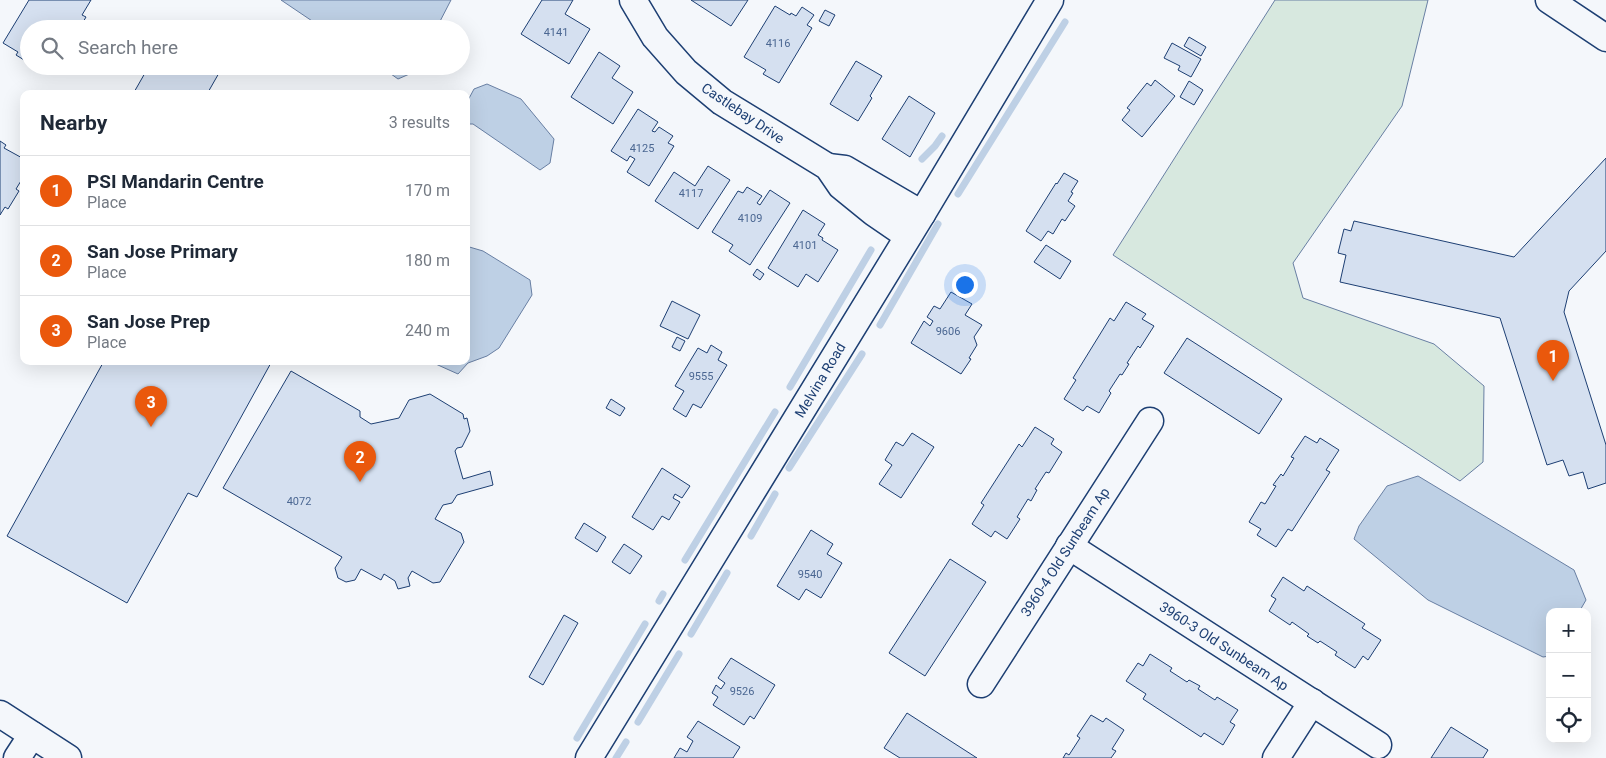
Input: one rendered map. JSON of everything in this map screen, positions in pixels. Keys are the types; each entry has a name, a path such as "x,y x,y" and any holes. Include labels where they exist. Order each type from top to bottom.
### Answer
{"street":[{"name":"Castlebay Drive","path":"633,0 655,37 686,72 722,102 828,167 841,186 872,212 908,236"},
{"name":"Melvina Road","path":"589,758 922,214 1050,0"},
{"path":"1549,0 1606,38"},
{"name":"Castlebay Drive","path":"828,167 845,169 922,214"},
{"name":"3960-4 Old Sunbeam Ap","path":"982,684 1150,421"},
{"name":"3960-3 Old Sunbeam Ap","path":"1069,546 1378,745"},
{"path":"1276,758 1312,702"},
{"path":"0,714 68,758"},
{"path":"17,758 32,735"}],"shaded area":[{"path":"1275,0 1428,0 1402,106 1293,263 1303,298 1434,344 1484,386 1483,462 1460,481 1113,255"}],"water":[{"path":"281,0 451,0 441,20 311,20"},
{"path":"392,75 407,75 398,79"},
{"path":"487,84 521,99 554,139 550,163 540,170 473,124 470,124 470,96 474,89"},
{"path":"470,247 483,251 530,280 532,295 499,348 487,356 470,362"},
{"path":"438,365 466,365 458,374"},
{"path":"1418,476 1574,570 1586,600 1581,608 1546,608 1546,657 1543,657 1428,600 1354,539 1359,526 1387,486"}],"building":[{"path":"29,0 91,0 82,15 86,17 84,20 20,20 20,57 16,55 18,52 3,43"},
{"path":"542,0 573,0 565,14 590,29 569,64 521,34"},
{"path":"691,0 748,0 731,26"},
{"path":"775,6 790,15 791,13 796,16 802,7 814,15 807,25 812,28 779,83 763,74 766,70 744,57"},
{"path":"825,10 835,15 829,26 819,21"},
{"path":"1189,37 1206,47 1201,56 1184,46"},
{"path":"1172,43 1201,59 1191,77 1178,70 1180,66 1164,58"},
{"path":"599,52 620,66 612,78 633,92 613,124 571,97"},
{"path":"856,61 882,76 870,96 872,98 858,121 830,104"},
{"path":"144,75 218,75 209,90 135,90"},
{"path":"1155,80 1175,96 1142,137 1122,120 1130,110 1127,108 1147,83 1151,86"},
{"path":"1189,81 1203,90 1194,105 1180,97"},
{"path":"909,96 935,113 910,157 882,139"},
{"path":"638,109 658,122 652,131 655,132 659,127 673,136 668,143 674,146 649,186 627,172 635,159 630,156 627,161 611,151"},
{"path":"0,141 6,145 4,148 20,157 20,182 16,189 19,191 8,209 5,207 0,215"},
{"path":"1606,158 1606,251 1569,291 1564,312 1606,445 1606,483 1588,489 1583,472 1569,476 1563,460 1547,465 1500,318 1340,282 1346,255 1338,253 1344,229 1351,231 1354,221 1514,257"},
{"path":"708,166 730,180 698,229 655,201 674,172 695,186"},
{"path":"1064,173 1078,181 1068,201 1075,206 1065,221 1062,219 1053,234 1048,231 1041,241 1026,231"},
{"path":"747,187 762,196 757,203 760,205 770,190 790,203 750,265 729,251 733,245 712,232 738,191 743,193"},
{"path":"803,210 825,224 818,235 823,238 822,240 838,250 818,282 806,274 798,287 768,268"},
{"path":"1046,245 1071,261 1060,279 1034,262"},
{"path":"757,269 764,274 760,280 753,275"},
{"path":"951,292 972,304 965,315 982,325 974,337 977,345 969,358 971,359 961,374 911,343 924,321 930,326 933,321 927,317 934,306 940,309"},
{"path":"672,301 700,315 688,339 660,326"},
{"path":"1126,302 1146,314 1142,319 1154,326 1140,348 1138,346 1122,375 1120,374 1109,391 1111,393 1099,413 1087,406 1083,411 1064,399 1076,380 1073,378 1110,318 1114,321"},
{"path":"677,337 685,341 680,351 672,347"},
{"path":"1187,338 1282,399 1259,434 1164,373"},
{"path":"711,345 722,352 718,360 727,365 701,408 693,404 686,417 673,409 684,391 675,386 698,348 707,353"},
{"path":"102,365 270,365 197,497 188,493 127,603 7,536"},
{"path":"291,371 360,411 360,417 371,424 399,418 409,400 430,394 463,414 464,419 467,418 470,431 462,447 457,448 455,451 463,479 490,471 493,485 457,495 452,503 443,505 435,519 461,533 464,542 440,582 433,583 412,571 408,578 410,586 398,589 395,581 384,574 381,580 361,569 355,580 346,582 338,578 335,568 342,557 223,488"},
{"path":"611,399 625,408 620,416 606,408"},
{"path":"1035,427 1054,439 1051,444 1062,452 1049,473 1046,472 1035,489 1037,490 1031,501 1028,499 1017,517 1020,519 1007,539 995,531 991,537 972,524 984,505 981,503 1019,444 1022,447"},
{"path":"912,433 934,447 901,498 879,484 892,465 885,460 896,442 903,446"},
{"path":"1305,436 1317,443 1320,438 1339,450 1326,470 1330,472 1292,531 1288,529 1276,547 1257,535 1261,529 1249,522 1261,502 1265,504 1276,486 1273,485 1281,474 1283,476 1294,458 1291,457"},
{"path":"662,468 690,486 682,498 675,494 673,498 680,502 669,520 662,516 653,530 632,517"},
{"path":"584,523 606,537 597,552 575,538"},
{"path":"811,530 833,544 827,554 842,563 821,598 806,589 799,600 777,586"},
{"path":"624,544 642,556 630,574 612,562"},
{"path":"950,559 986,582 925,676 889,653"},
{"path":"1283,577 1304,591 1307,586 1365,624 1362,628 1381,640 1368,660 1363,656 1355,668 1335,655 1337,652 1320,641 1318,643 1307,636 1309,634 1292,622 1290,625 1269,611 1276,599 1271,596"},
{"path":"564,615 578,623 543,685 529,677"},
{"path":"1150,654 1172,668 1170,671 1187,682 1189,680 1200,686 1198,689 1215,700 1217,697 1238,710 1230,722 1235,725 1223,745 1204,733 1201,737 1143,699 1146,694 1126,681 1138,663 1143,666"},
{"path":"731,658 775,685 754,719 750,716 744,725 713,705 718,697 712,693 716,685 721,689 725,683 718,678"},
{"path":"907,713 977,758 900,758 884,748"},
{"path":"1091,715 1103,722 1106,718 1124,730 1112,749 1116,751 1111,758 1063,758 1066,753 1069,755 1080,738 1077,736"},
{"path":"698,721 740,747 733,758 674,758 680,748 687,752 693,741 687,737"},
{"path":"1451,727 1488,750 1483,758 1431,758"}],"waterway":[{"path":"958,194 1065,22"},
{"path":"922,159 942,136"},
{"path":"880,325 938,224"},
{"path":"790,387 871,250"},
{"path":"789,468 862,354"},
{"path":"685,560 775,412"},
{"path":"751,536 775,494"},
{"path":"691,634 727,573"},
{"path":"659,601 663,594"},
{"path":"577,738 645,624"},
{"path":"638,722 679,654"},
{"path":"616,758 626,742"}],"place":[{"name":"PSI Mandarin Centre","path":"1553,381"},
{"name":"San Jose Prep","path":"151,427"},
{"name":"San Jose Primary","path":"360,482"}]}
